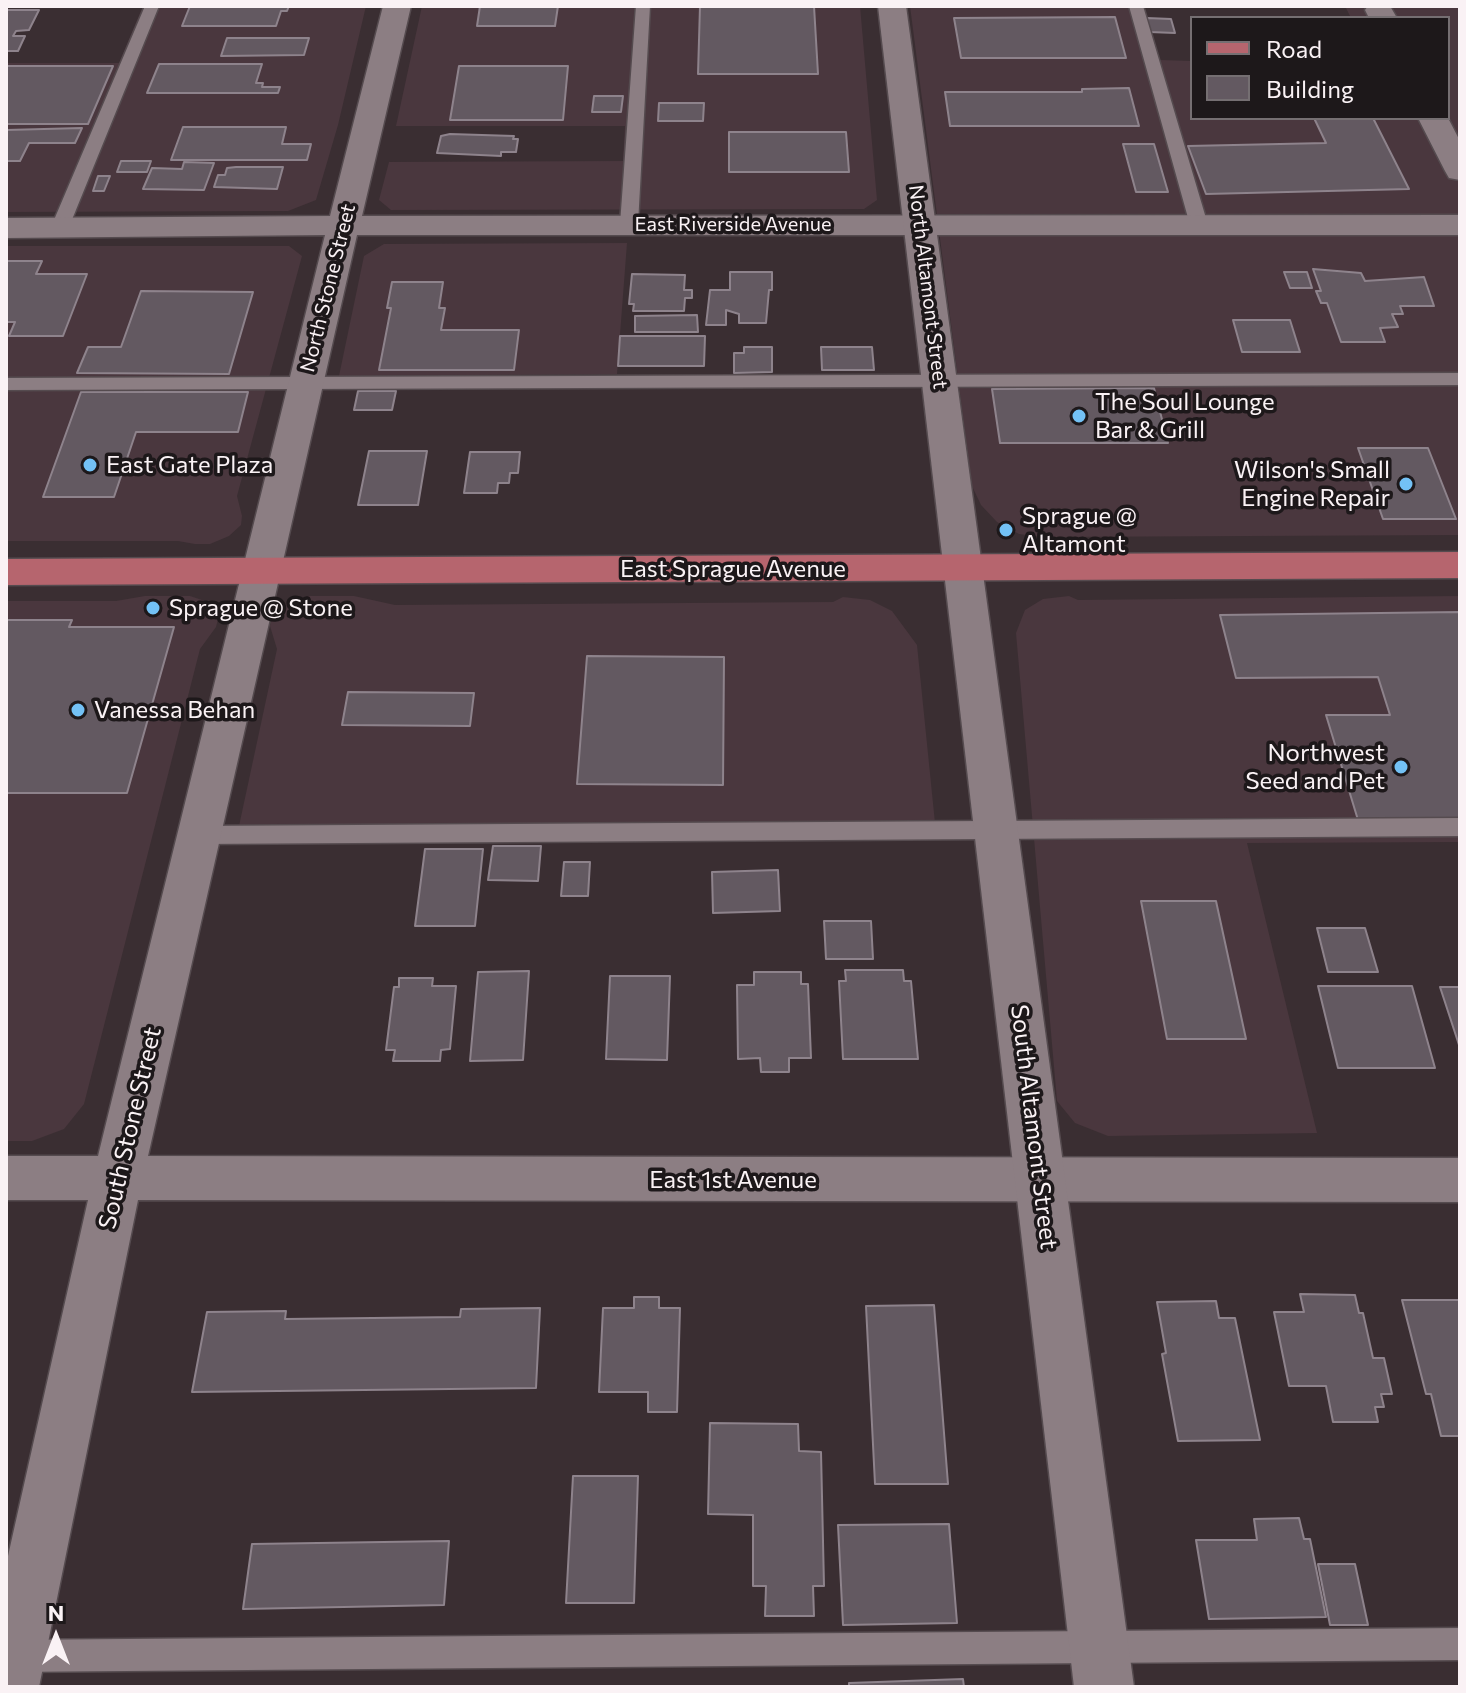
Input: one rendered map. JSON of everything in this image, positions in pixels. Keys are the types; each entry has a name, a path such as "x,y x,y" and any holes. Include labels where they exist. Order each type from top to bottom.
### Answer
{"main road":[{"name":"East Sprague Avenue","path":"6,572 1460,565"}],"street":[{"name":"North Stone Street","path":"260,571 397,6"},
{"name":"North Altamont Street","path":"892,6 964,568"},
{"path":"1434,120 1460,171"},
{"name":"East Riverside Avenue","path":"6,228 629,224 1460,225"},
{"name":"South Altamont Street","path":"964,568 1101,1667"},
{"name":"South Stone Street","path":"10,1667 118,1177 260,571"},
{"name":"East 1st Avenue","path":"6,1178 1041,1182 1460,1180"}],"lane":[{"path":"60,227 152,6"},
{"path":"629,224 643,6"},
{"path":"1136,6 1199,225"},
{"path":"6,384 1460,379"},
{"path":"198,835 1460,827"},
{"path":"10,1667 1101,1667 1460,1644"}],"shaded area":[{"path":"143,6 366,6 338,125 316,200 288,211 6,212 6,63 119,63"},
{"path":"422,6 860,6 877,200 864,209 391,210 379,200 389,162 623,161 625,126 396,126"},
{"path":"910,6 1142,6 1160,60 1190,61 1190,120 1450,120 1450,16 1350,16 1345,6 1460,6 1460,535 1042,537 1019,534 997,522 981,505 972,486"},
{"path":"627,243 617,374 339,376 364,256 384,244"},
{"path":"6,246 289,246 302,256 237,496 241,525 229,536 210,544 178,541 6,541"},
{"path":"145,596 190,596 211,603 219,615 216,627 200,649 84,1104 64,1129 32,1141 6,1141 6,601 116,601"},
{"path":"310,596 354,596 395,605 833,602 843,597 870,600 892,611 917,645 935,823 239,826 277,649 270,626 272,615 288,602"},
{"path":"1069,596 1078,600 1460,596 1460,842 1247,843 1317,1133 1108,1136 1075,1123 1057,1101 1016,633 1025,610 1043,599"}],"building":[{"path":"190,6 289,6 287,11 281,11 276,26 182,26"},
{"path":"480,6 558,6 555,26 477,26"},
{"path":"700,6 814,6 818,74 698,74"},
{"path":"6,10 39,10 29,30 16,31 13,36 25,36 18,51 6,51"},
{"path":"1115,17 1126,58 961,58 954,18"},
{"path":"1147,18 1171,19 1175,33 1150,32"},
{"path":"227,38 309,38 304,55 221,56"},
{"path":"159,64 262,64 256,83 263,83 262,87 280,87 278,93 147,93"},
{"path":"6,66 113,66 88,124 6,124"},
{"path":"459,66 568,66 563,120 450,120"},
{"path":"1129,88 1139,126 950,126 945,92 1082,92 1082,89"},
{"path":"594,96 623,96 621,112 592,112"},
{"path":"659,103 704,103 703,121 658,121"},
{"path":"1315,120 1374,120 1409,189 1206,194 1188,146 1326,143"},
{"path":"183,127 286,127 282,144 311,144 307,160 171,160"},
{"path":"82,128 75,143 29,143 20,161 6,161 6,130"},
{"path":"729,132 846,132 849,172 729,172"},
{"path":"441,136 514,136 513,139 518,139 516,152 501,152 501,156 437,153"},
{"path":"1123,144 1154,144 1168,192 1136,192"},
{"path":"121,161 151,161 147,172 117,172"},
{"path":"184,162 214,163 204,190 143,189 152,168 182,169"},
{"path":"283,167 277,189 214,187 218,175 225,175 227,168"},
{"path":"98,176 110,176 104,191 93,191"},
{"path":"6,261 42,261 36,274 87,274 63,336 9,336 15,322 6,322"},
{"path":"1313,269 1361,273 1365,281 1424,277 1434,306 1400,306 1403,314 1392,314 1398,327 1380,328 1385,342 1341,342 1327,303 1321,303 1316,291 1321,291"},
{"path":"730,272 772,272 766,323 739,323 739,314 726,310 726,325 706,325 710,290 730,290"},
{"path":"1284,272 1307,272 1312,288 1290,288"},
{"path":"632,274 685,275 684,290 692,290 692,298 685,298 684,311 633,311 634,304 629,304"},
{"path":"392,282 443,282 439,308 445,308 441,330 519,330 514,370 379,370 391,308 387,308"},
{"path":"141,291 253,292 229,374 77,373 88,347 121,347"},
{"path":"697,315 698,332 635,332 635,316"},
{"path":"1233,320 1290,320 1300,352 1242,352"},
{"path":"620,336 705,336 704,366 618,366"},
{"path":"744,347 772,347 772,372 734,373 734,353 744,353"},
{"path":"821,347 872,347 874,370 822,370"},
{"name":"The Soul Lounge Bar & Grill","path":"1154,388 1168,443 1000,443 992,389"},
{"path":"358,391 396,391 392,410 354,410"},
{"name":"East Gate Plaza","path":"81,392 248,392 238,432 136,432 114,497 43,497"},
{"name":"Wilson's Small Engine Repair","path":"1358,448 1428,448 1456,519 1383,519"},
{"path":"369,451 427,451 418,505 358,505"},
{"path":"470,452 520,452 518,473 510,473 509,483 498,483 497,493 464,493"},
{"name":"Northwest Seed and Pet","path":"1460,612 1460,820 1358,820 1326,715 1390,715 1378,677 1236,678 1220,615"},
{"name":"Vanessa Behan","path":"6,620 72,620 69,627 174,627 127,793 6,793"},
{"path":"587,656 724,657 723,785 577,784"},
{"path":"348,692 474,693 470,726 342,725"},
{"path":"493,846 541,846 538,881 488,880"},
{"path":"425,849 483,849 475,926 415,926"},
{"path":"564,862 590,862 588,896 561,896"},
{"path":"778,870 780,911 713,913 712,872"},
{"path":"1141,901 1216,901 1246,1039 1167,1039"},
{"path":"824,921 871,921 873,959 826,959"},
{"path":"1317,928 1365,928 1378,972 1328,972"},
{"path":"845,970 903,970 904,981 911,981 918,1059 843,1059 839,981 846,981"},
{"path":"529,971 523,1060 470,1061 478,972"},
{"path":"754,972 801,972 801,984 808,984 811,1058 789,1058 789,1072 761,1072 760,1058 738,1059 737,985 754,985"},
{"path":"610,976 670,976 667,1060 606,1059"},
{"path":"399,978 433,978 432,986 456,986 450,1049 441,1050 440,1061 393,1061 395,1050 386,1050 394,987 399,987"},
{"path":"1318,986 1412,986 1435,1068 1338,1068"},
{"path":"1440,987 1460,987 1460,1048"},
{"path":"1300,1294 1355,1295 1359,1313 1363,1313 1373,1358 1384,1358 1392,1394 1381,1394 1384,1407 1375,1407 1378,1422 1333,1422 1326,1386 1289,1386 1274,1312 1304,1312"},
{"path":"634,1297 659,1297 659,1308 680,1308 677,1412 648,1412 648,1392 599,1392 603,1308 634,1308"},
{"path":"1402,1300 1460,1300 1460,1436 1441,1436 1431,1394 1426,1394"},
{"path":"1216,1301 1219,1318 1235,1318 1260,1440 1178,1441 1162,1354 1166,1353 1157,1302"},
{"path":"934,1305 948,1484 875,1484 866,1306"},
{"path":"540,1308 536,1388 192,1392 207,1312 286,1311 285,1319 460,1317 461,1309"},
{"path":"710,1423 798,1424 799,1451 821,1452 824,1586 813,1586 814,1616 765,1616 766,1586 753,1586 753,1515 708,1514"},
{"path":"573,1476 638,1476 634,1603 566,1603"},
{"path":"1299,1518 1304,1539 1310,1539 1326,1617 1209,1619 1196,1540 1257,1540 1254,1519"},
{"path":"949,1524 957,1623 843,1625 838,1525"},
{"path":"449,1541 444,1605 243,1609 252,1544"},
{"path":"1318,1564 1355,1564 1368,1625 1330,1625"},
{"path":"963,1679 964,1687 849,1687 849,1683"}],"place":[{"name":"The Soul Lounge Bar & Grill","path":"1079,416"},
{"name":"East Gate Plaza","path":"90,465"},
{"name":"Wilson's Small Engine Repair","path":"1406,484"},
{"name":"Sprague @ Altamont","path":"1006,530"},
{"name":"Sprague @ Stone","path":"153,608"},
{"name":"Vanessa Behan","path":"78,710"},
{"name":"Northwest Seed and Pet","path":"1401,767"}]}
